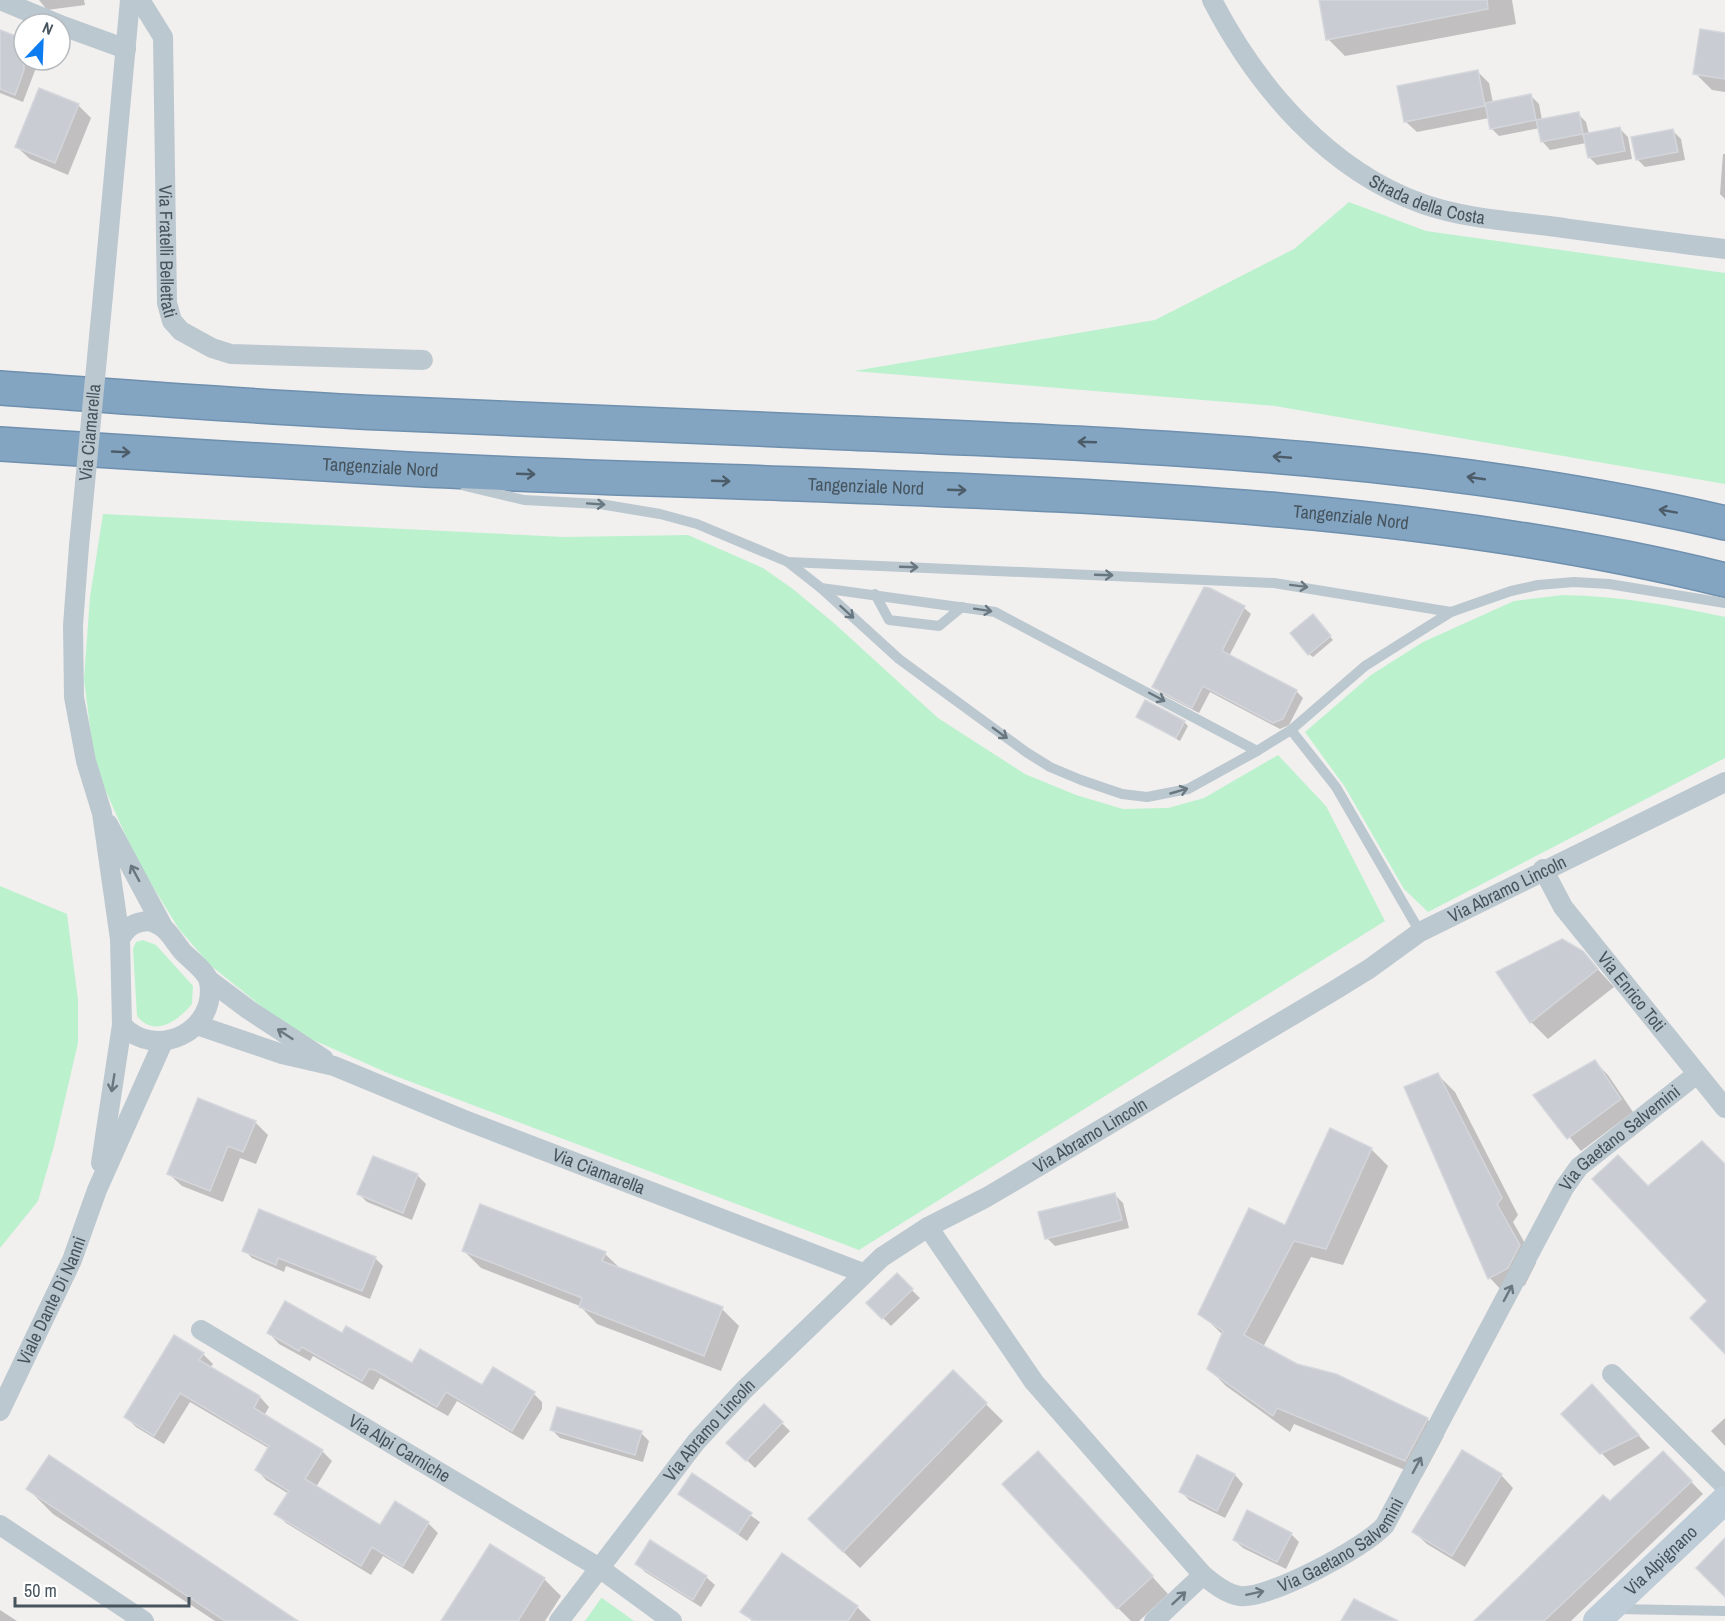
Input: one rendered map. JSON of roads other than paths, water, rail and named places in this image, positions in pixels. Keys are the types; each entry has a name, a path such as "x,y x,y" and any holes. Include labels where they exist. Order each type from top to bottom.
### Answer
{"highway":[{"path":"0,388 378,413 1121,444 1308,459 1479,479 1676,512 1725,523"},
{"name":"Tangenziale Nord","path":"0,444 395,468 992,492 1178,502 1440,529 1556,547 1725,580"}],"street":[{"path":"0,0 30,12"},
{"name":"Via Ciamarella","path":"120,939 102,813 86,761 74,698 73,625 130,0"},
{"name":"Via Fratelli Bellettati","path":"140,0 163,37 166,303 172,321 181,331 199,342 231,354 423,360"},
{"name":"Strada della Costa","path":"1212,0 1263,81 1310,134 1375,183 1424,204 1492,219 1725,249"},
{"path":"72,29 126,49"},
{"name":"Via Abramo Lincoln","path":"559,1621 712,1424 862,1273 928,1227 987,1197 1335,990 1369,969 1419,932 1543,869 1725,782"},
{"name":"Via Ciamarella","path":"102,813 162,925"},
{"name":"Via Enrico Toti","path":"1543,869 1563,907 1725,1108"},
{"path":"149,921 162,925 209,980 209,998 204,1014 197,1025 181,1037 163,1042 147,1042 132,1036 122,1025 120,939 126,929 136,922 149,921"},
{"name":"Via Ciamarella","path":"209,980 249,1010 334,1066"},
{"name":"Viale Dante Di Nanni","path":"97,1190 122,1025"},
{"name":"Via Ciamarella","path":"197,1025 282,1054 334,1066 462,1119 862,1273"},
{"name":"Viale Dante Di Nanni","path":"0,1412 68,1270 97,1190 163,1042"},
{"name":"Via Gaetano Salvemini","path":"928,1227 1034,1382 1203,1575 1238,1596 1255,1596 1313,1571 1378,1533 1385,1525 1564,1188 1579,1167 1697,1074"},
{"name":"Via Alpi Carniche","path":"201,1330 598,1568 672,1621"},
{"path":"1612,1374 1725,1486"},
{"name":"Via Alpignano","path":"1604,1615 1725,1500"},
{"path":"0,1525 144,1621"},
{"path":"1154,1621 1203,1575"}],"lane":[{"path":"395,468 524,500 600,504 660,514 697,524 788,562 821,588 898,659 1026,752 1050,767 1081,780 1122,794 1147,798 1188,789 1257,751 1291,730 1365,666 1451,612 1510,591 1574,582 1609,584 1725,603"},
{"path":"788,562 1274,583 1451,612"},
{"path":"821,588 995,612 1257,751"},
{"path":"875,594 889,620 939,626 962,607"},
{"path":"1291,730 1336,786 1419,932"},
{"path":"1604,1615 1725,1611"}]}
